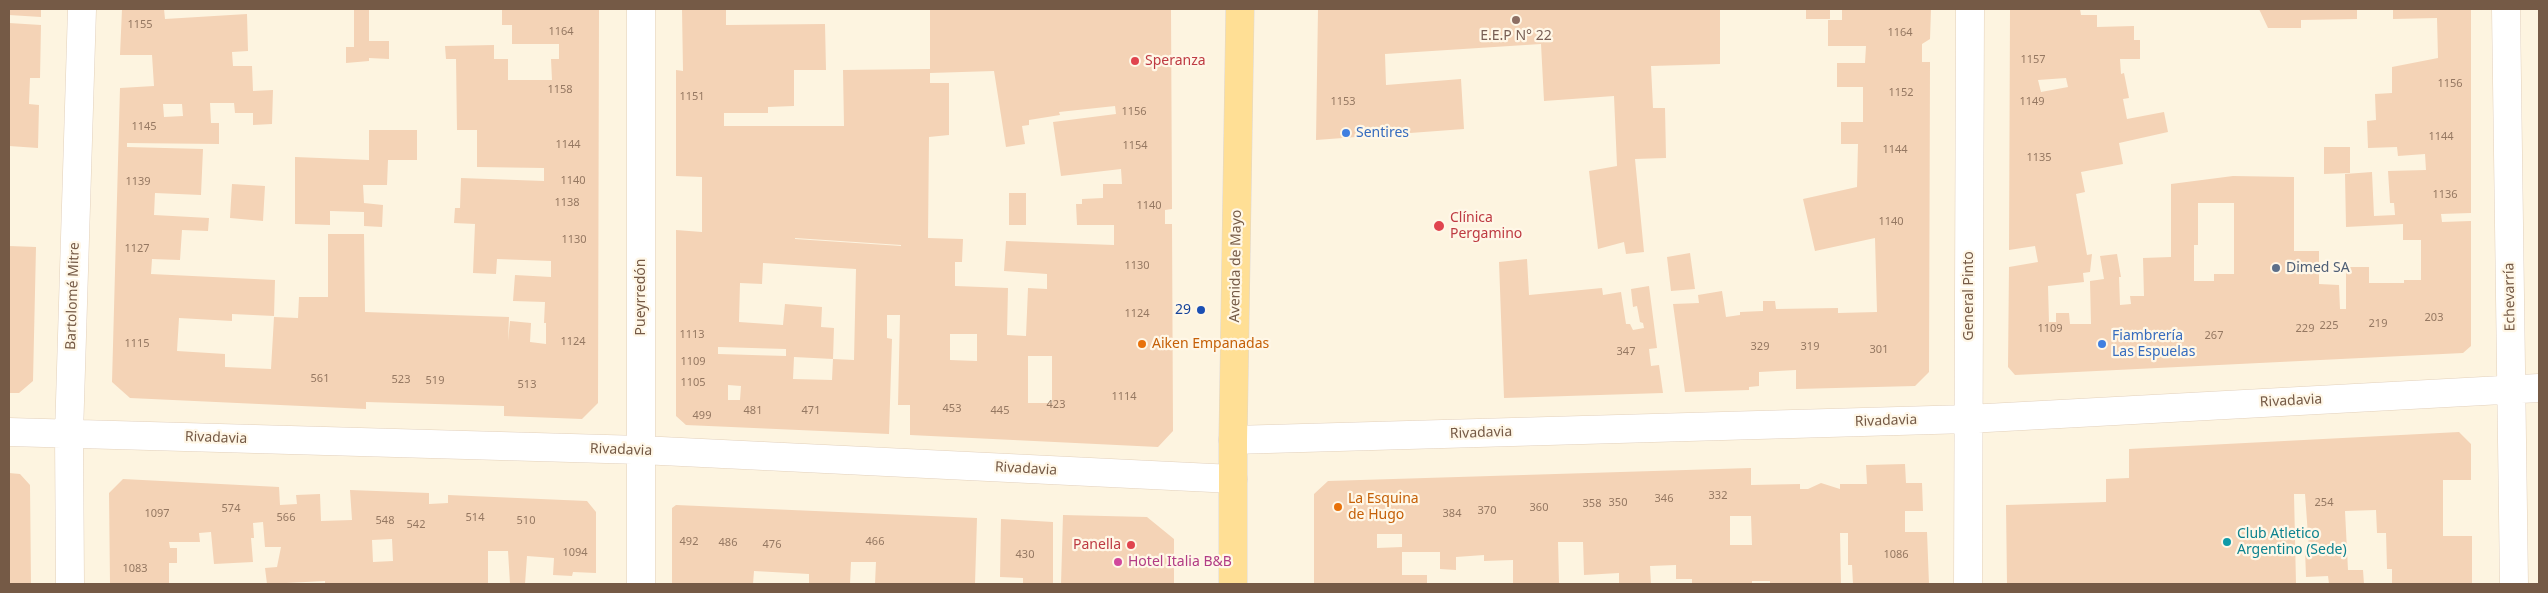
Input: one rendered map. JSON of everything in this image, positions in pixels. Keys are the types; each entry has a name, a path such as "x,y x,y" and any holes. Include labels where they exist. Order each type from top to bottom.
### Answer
{"main road":[{"name":"Avenida de Mayo","path":"1233,584 1233,440 1240,9"}],"street":[{"name":"Bartolomé Mitre","path":"70,584 69,434 82,9"},
{"name":"Pueyrredón","path":"641,9 641,584"},
{"name":"General Pinto","path":"1968,584 1970,9"},
{"name":"Echevarría","path":"2506,9 2514,584"},
{"name":"Rivadavia","path":"1233,440 1968,419 2539,388"},
{"name":"Rivadavia","path":"9,432 641,450 1233,479"}],"building":[{"path":"9,9 41,9 41,17 9,15"},
{"path":"122,9 164,9 165,19 247,14 248,51 232,52 233,66 252,66 253,91 273,90 272,124 253,125 253,113 235,113 234,103 210,103 211,123 219,123 219,144 127,143 127,147 203,149 201,195 155,193 154,215 209,218 208,231 182,230 180,260 152,259 151,274 275,280 274,316 232,314 232,321 179,318 177,351 225,354 225,367 271,369 274,317 298,318 299,297 328,297 328,234 364,234 365,312 509,317 508,341 510,321 531,323 530,342 546,344 545,302 513,301 515,275 551,277 551,261 497,259 496,274 473,273 475,224 454,223 455,208 460,208 461,178 544,181 544,168 477,167 477,130 457,130 456,59 446,59 445,46 494,45 494,59 508,59 508,80 552,80 551,59 559,59 559,44 512,44 512,25 502,25 502,9 599,9 598,403 582,419 504,416 504,406 366,402 366,409 130,398 112,382 120,88 154,86 152,55 120,55","holes":["163,104 182,104 183,116 164,117"]},
{"path":"354,9 369,9 369,41 389,41 389,59 369,58 369,61 346,63 346,47 354,47"},
{"path":"682,9 726,9 726,25 825,24 826,70 794,70 794,106 768,107 768,113 724,113 724,126 844,126 843,70 930,69 930,9 1171,9 1172,209 1165,210 1165,224 1172,224 1173,431 1158,447 910,435 910,405 898,405 900,315 887,315 887,338 892,339 889,434 686,425 676,416 676,230 702,232 702,177 676,176 676,70 683,71","holes":["994,71 1006,147 1025,144 1022,126 1029,125 1029,120 1060,115 1059,112 1115,106 1116,114 1053,122 1061,176 1121,169 1122,184 1103,184 1103,198 1082,199 1082,204 1076,204 1077,225 1114,225 1114,245 1006,241 1004,271 1047,274 1047,289 1028,288 1026,336 1007,335 1008,288 955,286 955,262 962,262 963,239 928,238 929,137 949,135 949,83 930,83 930,73","795,238 901,245 795,239","763,263 856,269 854,360 833,359 834,328 821,327 822,307 785,304 783,325 739,322 740,283 762,284","950,334 977,334 977,361 950,360","718,347 786,349 786,356 718,354","1028,356 1052,356 1052,403 1028,403","794,357 833,359 832,380 793,379","728,385 741,386 740,400 728,400"]},
{"path":"1318,9 1720,9 1720,64 1651,66 1653,108 1665,108 1666,158 1635,159 1644,252 1626,254 1624,242 1598,249 1589,171 1617,166 1614,96 1544,101 1541,44 1385,54 1386,85 1461,79 1464,129 1316,140"},
{"path":"1806,9 1830,9 1830,19 1806,19"},
{"path":"1842,9 1931,9 1930,39 1922,44 1922,62 1930,62 1929,372 1915,386 1796,389 1796,370 1759,372 1759,386 1749,387 1749,390 1685,392 1673,304 1699,303 1698,295 1722,291 1726,317 1740,315 1740,312 1763,311 1763,301 1775,301 1776,309 1838,308 1838,313 1877,312 1875,238 1815,251 1803,199 1857,187 1858,144 1841,144 1841,122 1863,122 1863,87 1837,87 1837,63 1865,63 1866,46 1828,46 1828,20 1842,20"},
{"path":"2010,9 2080,9 2081,15 2097,15 2097,27 2134,26 2134,40 2140,40 2140,59 2120,59 2121,74 2124,73 2129,98 2123,99 2127,119 2164,112 2168,132 2119,143 2123,164 2081,172 2085,192 2076,194 2087,255 2092,254 2090,272 2083,273 2084,282 2048,286 2049,322 2056,322 2056,313 2069,313 2070,324 2091,324 2090,281 2104,279 2100,256 2117,254 2121,277 2119,277 2120,305 2131,304 2130,296 2144,296 2143,258 2171,257 2171,184 2233,176 2294,177 2294,251 2319,251 2319,284 2339,285 2340,309 2346,309 2346,267 2369,267 2369,283 2404,283 2404,280 2421,280 2421,240 2403,240 2403,224 2346,227 2345,174 2372,172 2374,216 2395,215 2394,203 2390,203 2388,171 2426,170 2425,154 2398,156 2397,147 2368,148 2367,121 2376,120 2375,94 2392,93 2392,67 2438,58 2437,18 2393,19 2393,9 2471,9 2471,213 2441,214 2442,222 2471,221 2471,346 2463,353 2015,375 2008,367 2009,267 2038,262 2035,246 2009,250","holes":["2066,78 2068,87 2041,92 2038,80","2198,203 2234,203 2234,274 2214,274 2214,281 2194,281 2194,245 2198,245"]},
{"path":"2259,9 2357,9 2357,19 2301,20 2301,28 2268,28"},
{"path":"9,23 41,25 40,78 30,78 29,104 39,105 38,148 9,146"},
{"path":"369,130 417,130 417,160 388,160 387,185 363,185 364,203 383,205 382,227 364,226 364,212 330,211 330,225 295,224 295,157 369,160"},
{"path":"2324,147 2350,147 2350,173 2324,174"},
{"path":"232,184 265,186 263,221 230,218"},
{"path":"1009,193 1026,193 1026,225 1009,225"},
{"path":"9,246 36,247 33,381 19,393 9,393"},
{"path":"1690,253 1695,289 1671,291 1667,257"},
{"path":"1527,259 1529,295 1602,288 1603,295 1621,292 1626,324 1630,324 1633,330 1644,328 1643,323 1640,322 1637,306 1633,307 1631,289 1649,286 1657,348 1649,349 1651,366 1659,365 1663,393 1504,398 1499,262"},
{"path":"2459,432 2471,444 2471,480 2443,480 2443,536 2472,536 2472,584 2392,584 2392,569 2387,569 2386,533 2377,533 2376,510 2345,511 2348,570 2363,570 2364,584 2329,584 2328,576 2306,577 2305,549 2309,549 2305,494 2294,494 2296,584 2007,584 2006,505 2106,502 2106,479 2129,478 2129,449"},
{"path":"1905,464 1906,483 1922,483 1923,511 1905,511 1905,532 1927,532 1929,584 1853,584 1852,565 1848,565 1848,533 1840,533 1841,584 1770,584 1770,581 1752,581 1752,584 1692,584 1692,579 1676,579 1676,565 1650,566 1651,584 1619,584 1619,573 1584,575 1583,542 1558,542 1559,584 1513,584 1513,560 1484,561 1484,555 1456,557 1456,570 1440,569 1440,552 1402,552 1402,575 1427,575 1427,584 1314,584 1314,494 1328,481 1751,468 1751,485 1800,484 1800,489 1808,489 1821,483 1840,489 1840,484 1867,484 1866,465","holes":["1730,516 1751,516 1752,545 1730,545","1377,534 1402,534 1402,547 1377,548"]},
{"path":"9,473 20,474 30,485 31,584 9,584"},
{"path":"123,479 279,487 280,505 297,504 296,495 320,494 321,521 352,520 350,490 429,493 429,504 448,503 448,495 587,501 596,512 596,573 573,572 572,576 553,575 554,558 527,556 525,584 510,584 508,551 488,551 488,584 325,584 325,581 267,584 265,568 277,567 281,547 265,547 263,522 253,523 254,538 251,538 253,562 214,564 211,532 199,533 200,542 169,542 170,548 177,548 177,563 169,563 169,584 110,584 109,493","holes":["392,539 393,561 373,562 372,540"]},
{"path":"676,505 977,518 975,584 875,584 876,562 851,562 850,584 809,584 809,574 754,571 753,584 672,584 672,508"},
{"name":"Hotel Italia B&B","path":"1063,515 1147,517 1174,539 1174,584 1061,584"},
{"path":"1001,519 1053,522 1053,584 1023,584 1023,578 1000,577"}],"place":[{"name":"E.E.P N° 22","path":"1516,20"},
{"name":"Speranza","path":"1135,61"},
{"name":"Sentires","path":"1346,133"},
{"name":"Clínica Pergamino","path":"1439,226"},
{"name":"Dimed SA","path":"2276,268"},
{"name":"29","path":"1201,310"},
{"name":"Aiken Empanadas","path":"1142,344"},
{"name":"Fiambrería Las Espuelas","path":"2102,344"},
{"name":"La Esquina de Hugo","path":"1338,507"},
{"name":"Club Atletico Argentino (Sede)","path":"2227,542"},
{"name":"Panella","path":"1131,545"},
{"name":"Hotel Italia B&B","path":"1118,562"}]}
